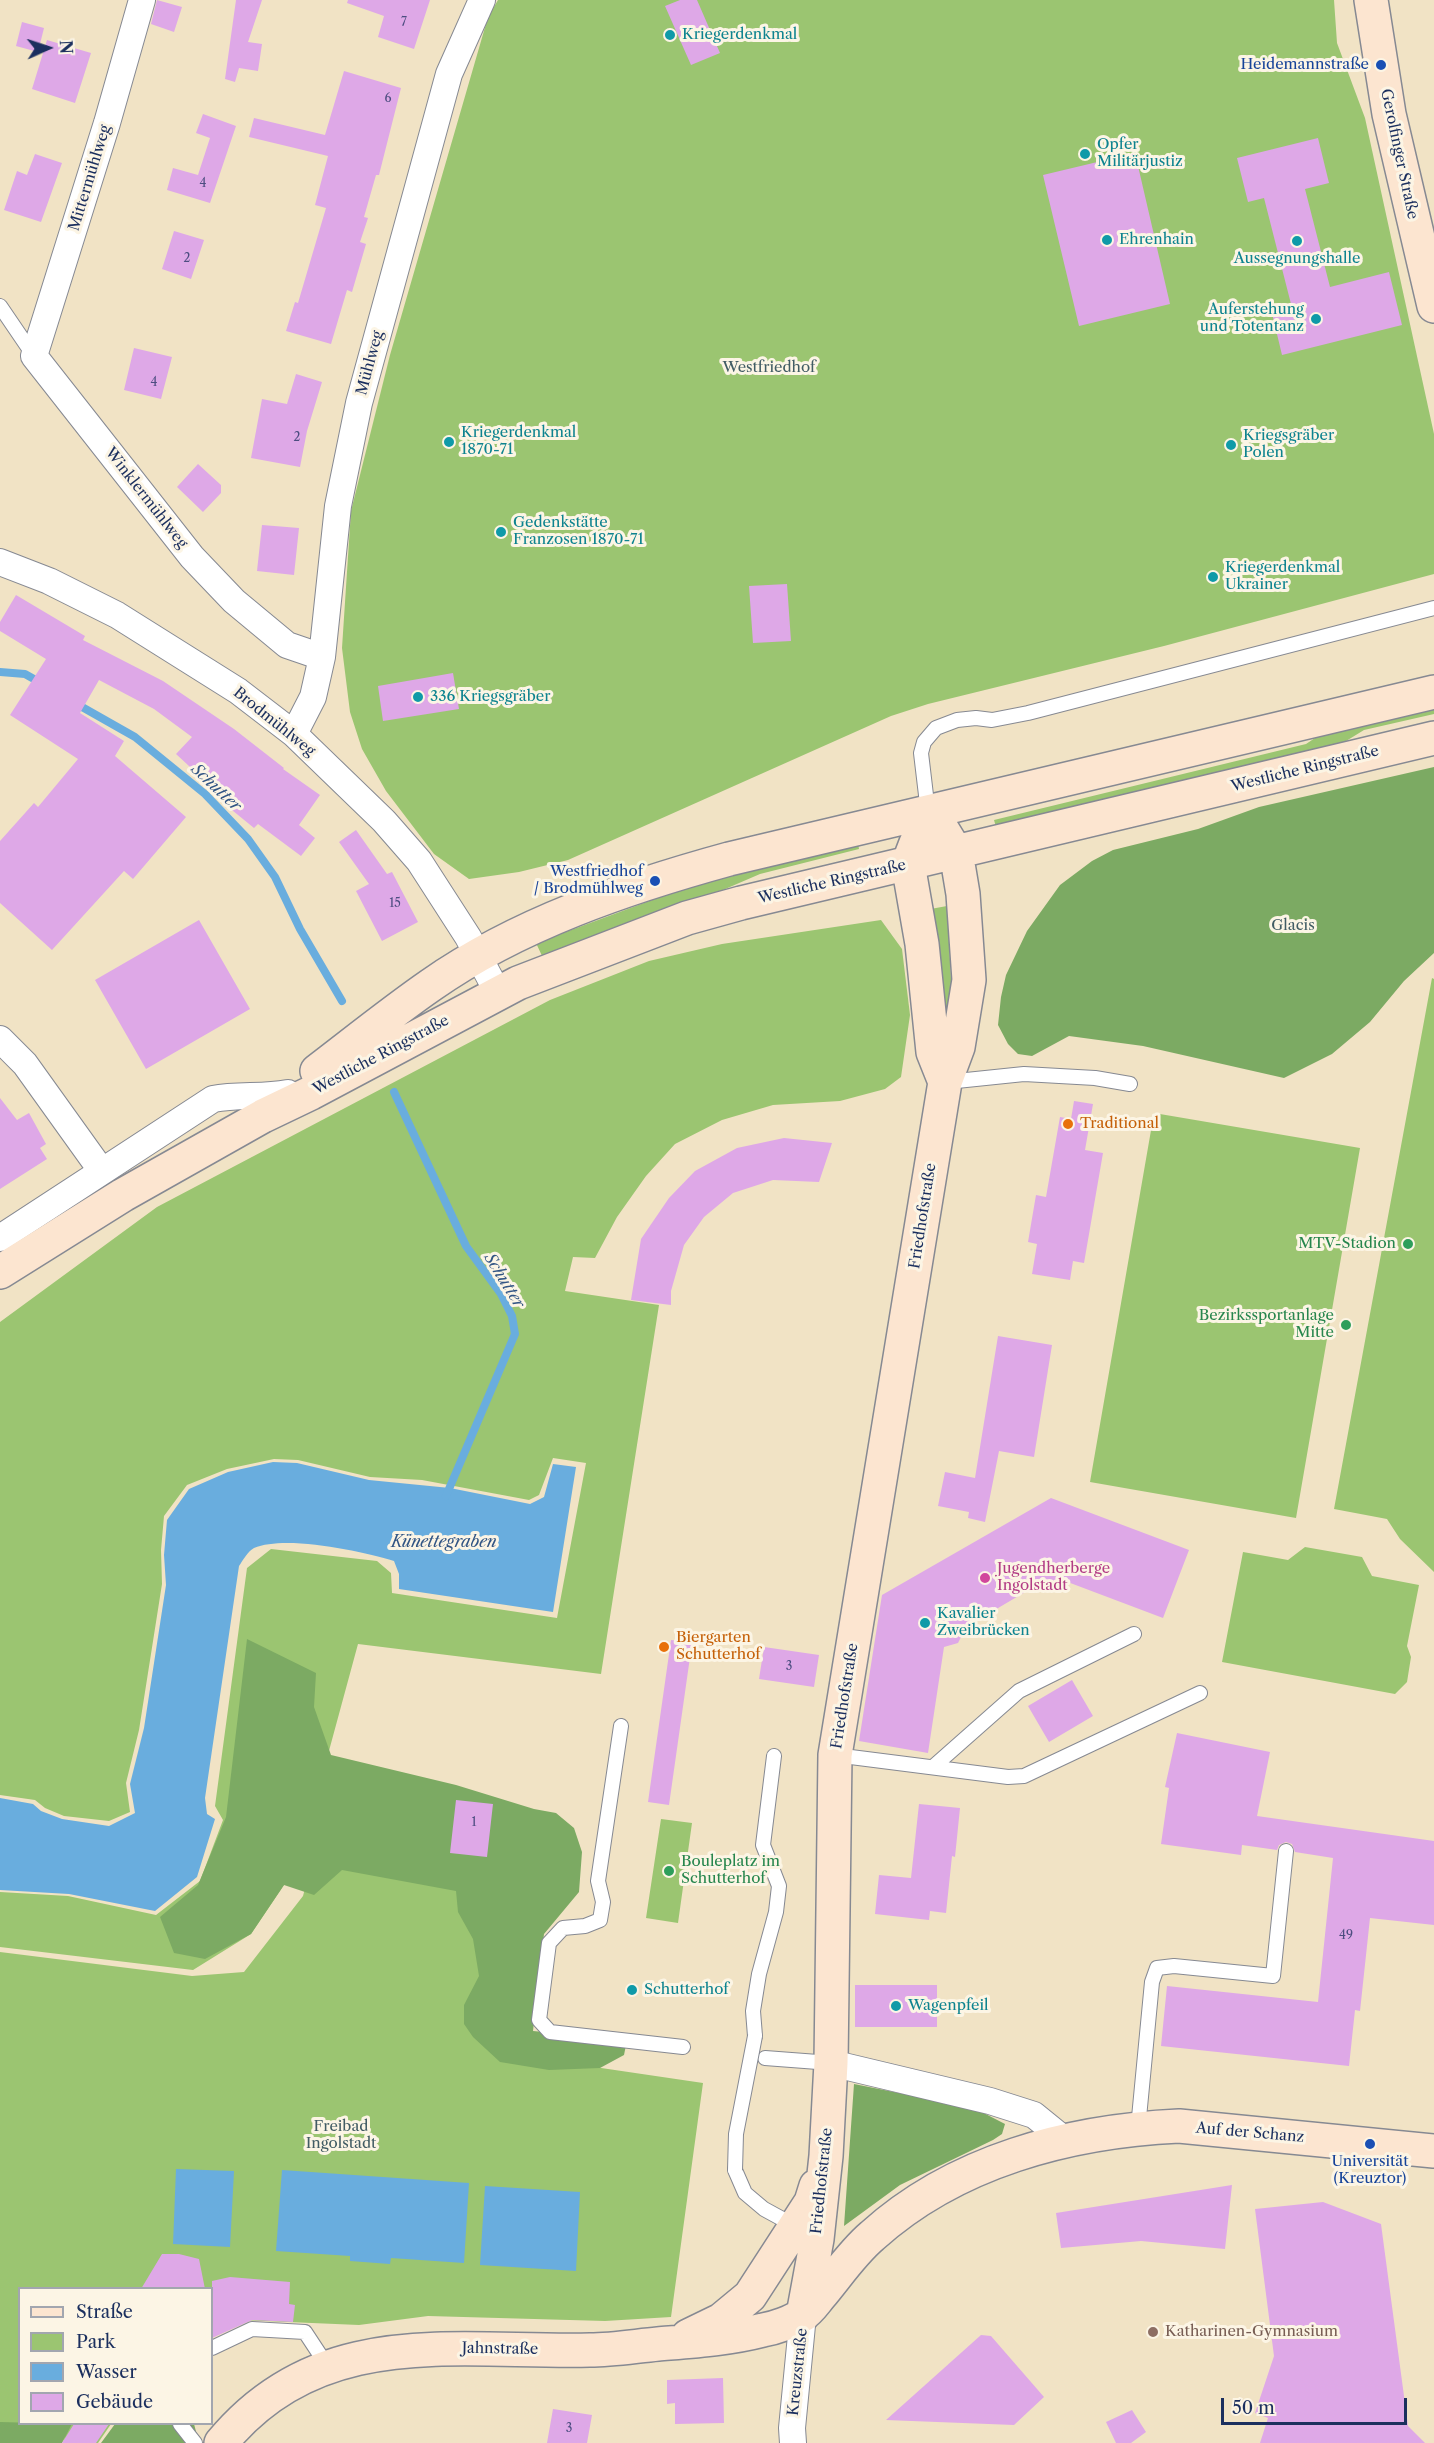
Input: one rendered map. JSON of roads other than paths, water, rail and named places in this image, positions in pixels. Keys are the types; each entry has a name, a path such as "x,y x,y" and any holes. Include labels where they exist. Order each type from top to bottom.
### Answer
{"street":[{"name":"Mittermühlweg","path":"34,356 107,123 142,0"},
{"name":"Mühlweg","path":"294,734 313,697 322,657 338,506 359,403 449,74 482,0"},
{"name":"Gerolfinger Straße","path":"1371,0 1389,114 1434,306"},
{"name":"Winklermühlweg","path":"34,356 192,557 234,601 287,645 322,657"},
{"name":"Brodmühlweg","path":"0,562 49,581 117,615 238,691 294,734 384,821 419,861 479,957 498,993"},
{"name":"Westliche Ringstraße","path":"263,1116 288,1093 432,984 546,922 664,878 729,859 1434,692"},
{"name":"Westliche Ringstraße","path":"0,1272 123,1195 263,1116 311,1093 498,993 541,973 687,918 752,900 1434,738"},
{"name":"Friedhofstraße","path":"803,2315 806,2233 812,2202 826,2156 831,2063 835,1755 945,1082 958,1047 969,980 963,894 956,852 928,812"},
{"path":"928,812 908,864 922,944 933,1052 945,1082"},
{"path":"0,1039 26,1064 101,1170"},
{"path":"0,1238 213,1099 237,1095 288,1093"},
{"path":"831,2063 990,2101 1034,2115 1066,2142"},
{"name":"Auf der Schanz","path":"803,2315 858,2249 909,2205 958,2176 999,2160 1066,2142 1138,2128 1179,2126 1434,2151"},
{"name":"Friedhofstraße","path":"673,2343 721,2320 750,2296 806,2233"},
{"name":"Jahnstraße","path":"221,2443 240,2421 272,2395 328,2367 380,2353 407,2349 591,2350 702,2341 741,2336 768,2329 803,2315"},
{"name":"Kreuzstraße","path":"791,2438 803,2315"}],"lane":[{"name":"Winklermühlweg","path":"0,306 34,356"},
{"path":"928,812 921,753 924,742 936,728 957,720 976,718 992,720 1028,713 1434,608"},
{"path":"945,1082 1024,1074 1095,1078 1130,1083"},
{"path":"933,1767 1020,1691 1134,1634"},
{"path":"835,1755 1008,1777 1024,1776 1200,1693"},
{"path":"621,1726 598,1881 603,1902 600,1920 585,1926 563,1928 549,1943 539,2020 550,2032 683,2047"},
{"path":"774,1756 763,1845 779,1886 776,1912 759,1974 753,2012 755,2036 736,2134 735,2170 745,2193 764,2209 806,2233"},
{"path":"1138,2128 1152,1982 1157,1968 1174,1966 1273,1976 1286,1851"},
{"path":"765,2058 831,2063"},
{"path":"213,2348 252,2330 305,2332 328,2367"},
{"path":"181,2425 195,2443"}],"water":[{"name":"Künettegraben","path":"273,1462 297,1463 369,1480 450,1488 530,1504 544,1497 553,1464 576,1467 553,1612 399,1589 399,1574 394,1561 362,1553 323,1546 285,1543 254,1548 239,1566 205,1798 207,1814 215,1819 197,1877 155,1911 69,1894 0,1890 0,1798 33,1804 41,1811 62,1819 109,1826 135,1813 130,1784 144,1728 166,1585 164,1555 167,1520 189,1489 228,1472"},
{"path":"176,2169 234,2171 230,2247 173,2244"},
{"path":"282,2170 469,2183 464,2263 391,2258 390,2264 350,2261 350,2256 276,2251"},
{"path":"485,2186 580,2192 576,2271 480,2265"}],"waterway":[{"name":"Schutter","path":"0,672 25,674 41,683"},
{"name":"Schutter","path":"75,703 135,737 205,794 248,839 275,877 300,929 342,1001"},
{"name":"Schutter","path":"394,1092 466,1246 501,1294 512,1316 515,1334 446,1496"}],"place":[{"name":"Kriegerdenkmal","path":"670,35"},
{"name":"Heidemannstraße","path":"1381,65"},
{"name":"Opfer Militärjustiz","path":"1085,154"},
{"name":"Ehrenhain","path":"1107,240"},
{"name":"Aussegnungshalle","path":"1297,241"},
{"name":"Auferstehung und Totentanz","path":"1316,319"},
{"name":"Kriegerdenkmal 1870-71","path":"449,442"},
{"name":"Kriegsgräber Polen","path":"1231,445"},
{"name":"Gedenkstätte Franzosen 1870-71","path":"501,532"},
{"name":"Kriegerdenkmal Ukrainer","path":"1213,577"},
{"name":"336 Kriegsgräber","path":"418,697"},
{"name":"Westfriedhof / Brodmühlweg","path":"655,881"},
{"name":"Traditional","path":"1068,1124"},
{"name":"MTV-Stadion","path":"1408,1244"},
{"name":"Bezirkssportanlage Mitte","path":"1346,1325"},
{"name":"Jugendherberge Ingolstadt","path":"985,1578"},
{"name":"Kavalier Zweibrücken","path":"925,1623"},
{"name":"Biergarten Schutterhof","path":"664,1647"},
{"name":"Bouleplatz im Schutterhof","path":"669,1871"},
{"name":"Schutterhof","path":"632,1990"},
{"name":"Wagenpfeil","path":"896,2006"},
{"name":"Universität (Kreuztor)","path":"1370,2144"},
{"name":"Katharinen-Gymnasium","path":"1153,2332"}],"park label":[{"name":"Westfriedhof","path":"769,368"},
{"name":"Glacis","path":"1293,926"},
{"name":"Freibad Ingolstadt","path":"341,2136"}]}
